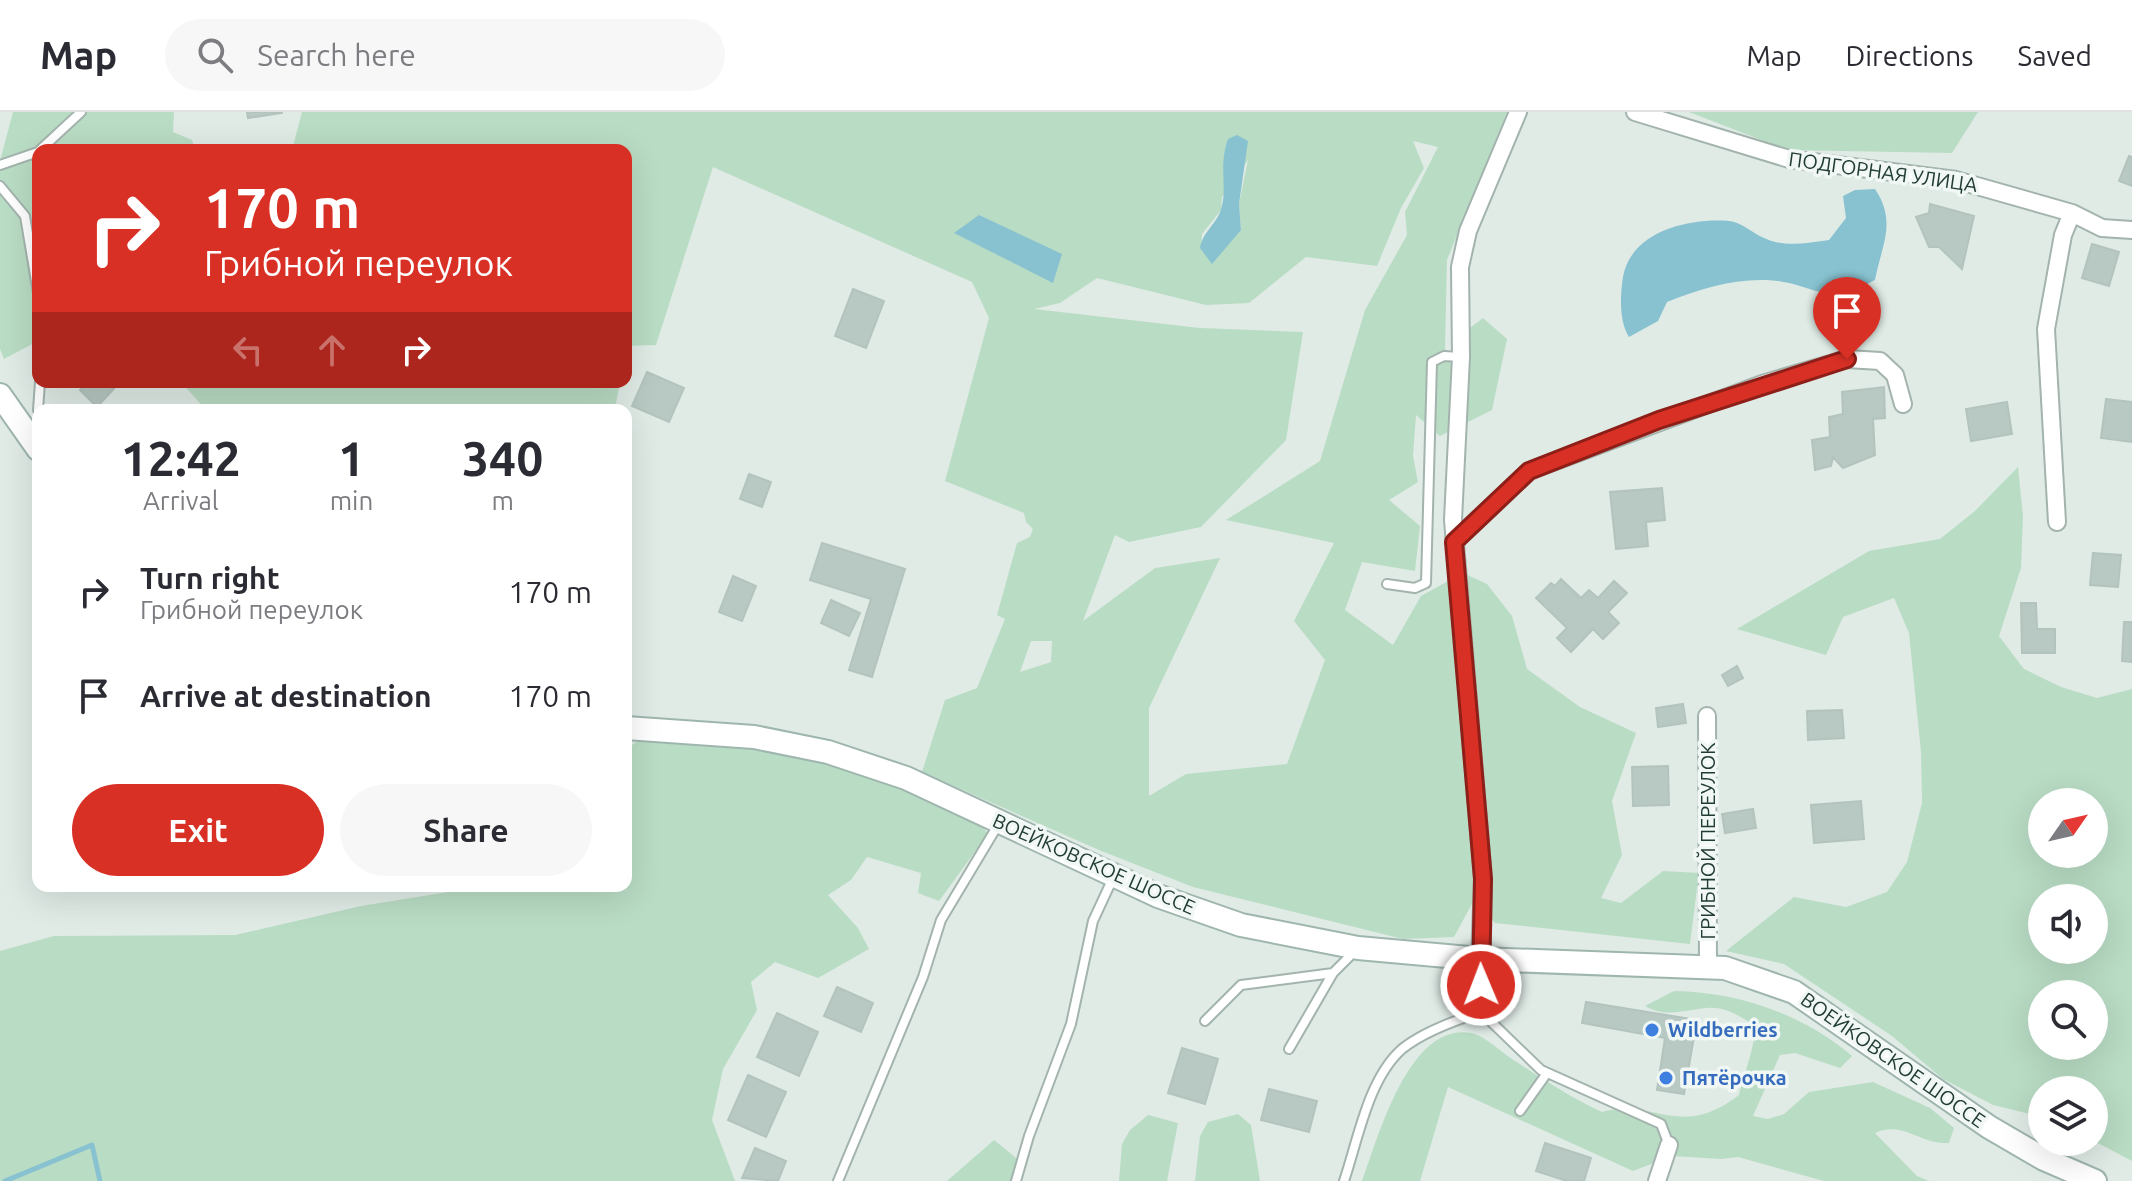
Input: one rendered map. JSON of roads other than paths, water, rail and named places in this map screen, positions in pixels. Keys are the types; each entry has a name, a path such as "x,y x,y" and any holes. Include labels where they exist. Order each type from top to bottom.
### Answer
{"street":[{"path":"1480,959 1483,879 1454,542 1461,357 1460,267 1468,231 1518,112"},
{"name":"ПОДГОРНАЯ УЛИЦА","path":"1635,112 1789,159 1956,180 2072,213 2102,228 2132,230"},
{"path":"2057,522 2046,329 2063,235 2072,213"},
{"path":"1454,542 1529,471 1762,384 1847,359 1880,361 1895,375 1903,404"},
{"path":"0,395 32,440"},
{"name":"ГРИБНОЙ ПЕРЕУЛОК","path":"1707,716 1708,967"},
{"name":"ВОЕЙКОВСКОЕ ШОССЕ","path":"632,728 754,737 828,752 906,778 1114,877 1241,925 1358,948 1480,959 1725,968 1794,992 2046,1170 2095,1181"},
{"path":"1657,1181 1669,1145"}],"lane":[{"path":"47,144 81,112"},
{"path":"0,165 32,154"},
{"path":"0,186 25,216 32,257"},
{"path":"1387,584 1415,588 1426,583 1432,362 1444,356 1461,357"},
{"path":"838,1181 923,977 941,920 1000,822"},
{"path":"1016,1181 1029,1136 1071,1024 1093,921 1114,877"},
{"path":"1289,1049 1333,973 1358,948"},
{"path":"1480,959 1481,1012 1547,1073 1661,1124 1669,1145"},
{"path":"1205,1021 1241,985 1333,973"},
{"path":"1344,1181 1376,1085 1402,1050 1456,1020 1481,1012"},
{"path":"1520,1111 1547,1073"}],"water":[{"path":"1237,135 1248,141 1239,204 1241,230 1212,264 1200,248 1221,209 1225,149 1228,139"},
{"path":"1875,189 1882,201 1887,223 1875,280 1842,293 1818,292 1766,280 1715,286 1667,302 1658,321 1629,337 1621,308 1623,277 1628,261 1637,248 1650,238 1680,225 1713,221 1742,225 1778,243 1829,240 1846,218 1843,196 1855,190"},
{"path":"979,215 1062,254 1053,283 954,233"}],"waterway":[{"path":"5,1181 92,1145 100,1181"}],"place":[{"name":"Wildberries","path":"1652,1030"},
{"name":"Пятёрочка","path":"1666,1078"}]}
